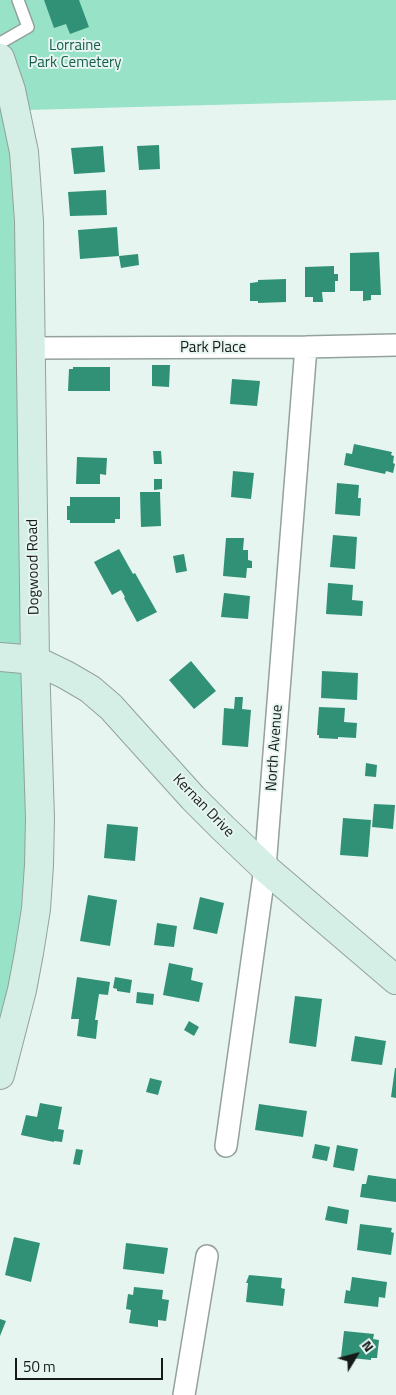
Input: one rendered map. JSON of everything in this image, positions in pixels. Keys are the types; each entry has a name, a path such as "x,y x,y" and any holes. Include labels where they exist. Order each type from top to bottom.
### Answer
{"street":[{"name":"Dogwood Road","path":"0,58 11,90 24,152 29,221 35,660 40,818 36,909 22,990 0,1075"},
{"name":"Park Place","path":"30,348 396,345"},
{"name":"North Avenue","path":"226,1146 265,868 306,347"},
{"name":"Kernan Drive","path":"0,657 35,660 66,674 90,689 111,707 193,798 265,868 396,980"},
{"path":"184,1395 207,1256"}],"lane":[{"path":"0,43 28,27 18,0"}],"green space":[{"name":"Lorraine Park Cemetery","path":"0,0 396,0 396,100 26,110 12,63 0,35"},
{"path":"0,85 15,167 28,882 0,1041"}],"building":[{"path":"44,0 79,0 89,27 70,34 66,24 54,28"},
{"path":"159,145 160,169 139,170 137,146"},
{"path":"103,146 105,172 74,174 71,148"},
{"path":"106,190 107,215 70,216 68,192"},
{"path":"117,227 119,256 80,259 78,230"},
{"path":"379,252 381,295 371,295 371,300 363,301 363,291 350,291 350,253"},
{"path":"138,254 139,265 121,268 119,256"},
{"path":"334,266 334,274 338,274 338,281 335,281 335,292 322,292 323,302 313,302 313,297 305,297 305,267"},
{"path":"286,279 286,302 258,303 258,301 250,301 250,283 258,282 258,280"},
{"path":"152,365 170,365 169,387 152,386"},
{"path":"73,367 110,367 110,391 68,391 69,369 73,369"},
{"path":"232,379 260,381 257,406 230,404"},
{"path":"354,444 392,452 391,455 394,456 393,463 395,464 393,473 386,471 385,474 344,465 346,453 352,454"},
{"path":"153,451 161,451 162,464 154,464"},
{"path":"77,457 107,458 106,475 100,474 100,484 76,484"},
{"path":"233,471 254,473 251,499 231,497"},
{"path":"154,479 162,479 162,489 154,490"},
{"path":"337,483 359,485 358,498 361,498 360,516 335,514"},
{"path":"140,492 160,492 161,526 141,527"},
{"path":"70,497 120,497 120,519 115,519 115,523 70,523 70,520 67,520 67,506 70,506"},
{"path":"333,535 357,537 355,569 330,567"},
{"path":"226,538 244,538 243,550 248,550 248,560 252,561 252,568 247,568 246,578 223,576"},
{"path":"119,549 157,612 137,622 121,590 112,595 94,562"},
{"path":"184,554 187,571 176,573 173,556"},
{"path":"328,583 353,585 352,600 363,601 362,616 326,614"},
{"path":"224,593 250,596 248,619 221,617"},
{"path":"191,661 216,691 194,709 169,680"},
{"path":"322,671 358,673 357,700 321,698"},
{"path":"235,697 243,697 242,709 251,710 248,747 222,745 224,708 234,709"},
{"path":"319,707 345,708 344,722 357,723 356,738 319,738 319,735 317,735"},
{"path":"366,763 377,765 376,777 365,776"},
{"path":"374,804 395,805 393,829 372,827"},
{"path":"343,818 371,820 368,857 340,855"},
{"path":"107,824 138,827 135,861 104,858"},
{"path":"88,895 117,900 110,946 80,941"},
{"path":"200,897 224,903 217,934 193,929"},
{"path":"157,923 177,926 174,947 154,945"},
{"path":"169,963 193,968 191,980 203,983 199,1002 163,995"},
{"path":"77,977 110,982 108,995 99,994 95,1020 98,1020 96,1039 77,1036 79,1019 71,1019"},
{"path":"115,977 132,980 130,993 117,991 117,989 113,988"},
{"path":"137,992 154,994 153,1005 136,1003"},
{"path":"295,996 322,999 316,1047 289,1043"},
{"path":"189,1021 199,1027 194,1036 184,1030"},
{"path":"355,1036 386,1041 382,1065 351,1061"},
{"path":"396,1068 396,1098 391,1097"},
{"path":"150,1078 162,1081 158,1095 146,1092"},
{"path":"40,1103 62,1107 58,1129 64,1130 62,1142 21,1135 26,1115 37,1117"},
{"path":"259,1104 307,1111 303,1137 255,1130"},
{"path":"315,1144 330,1147 327,1161 312,1158"},
{"path":"337,1145 358,1149 354,1171 333,1167"},
{"path":"76,1149 83,1150 80,1165 73,1164"},
{"path":"368,1175 396,1179 396,1202 360,1197 362,1184 366,1184"},
{"path":"328,1206 349,1210 347,1224 325,1220"},
{"path":"360,1224 392,1228 391,1232 394,1233 391,1255 357,1250"},
{"path":"14,1237 40,1243 31,1282 5,1275"},
{"path":"126,1243 168,1248 164,1274 123,1269"},
{"path":"249,1275 282,1278 281,1288 285,1289 283,1306 246,1302 248,1283 246,1283"},
{"path":"352,1277 387,1282 385,1298 379,1297 378,1307 344,1303 346,1290 350,1291"},
{"path":"134,1287 163,1290 162,1299 169,1300 166,1321 158,1320 158,1327 129,1323 131,1310 126,1309 128,1294 133,1295"},
{"path":"0,1319 6,1321 0,1336"},
{"path":"344,1331 374,1334 373,1339 379,1340 377,1358 371,1358 371,1360 341,1357"}]}
